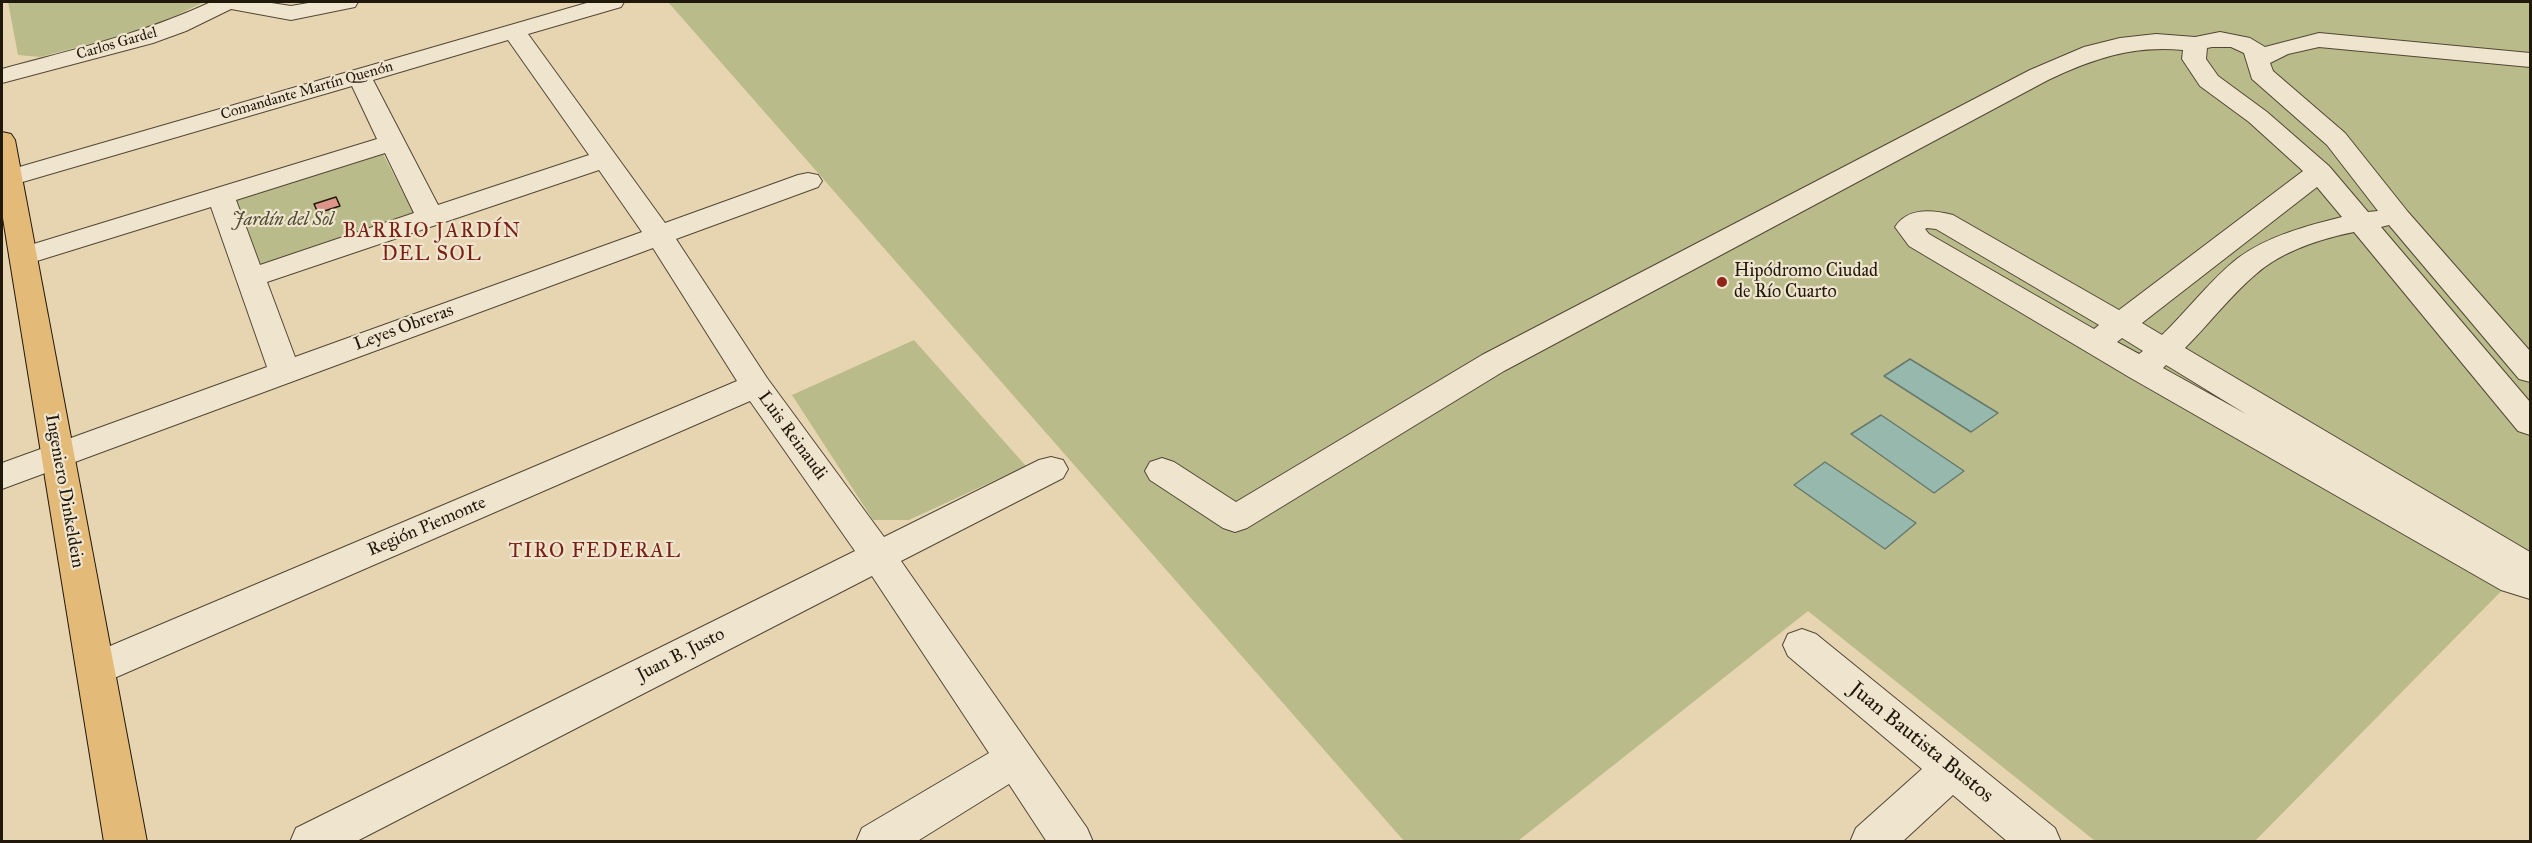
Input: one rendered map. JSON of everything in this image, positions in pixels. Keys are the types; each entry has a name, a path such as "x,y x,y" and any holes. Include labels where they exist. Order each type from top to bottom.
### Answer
{"main road":[{"name":"Ingeniero Dinkeldein","path":"2,140 5,179 24,256 57,455 98,668 126,842"}],"street":[{"path":"228,2 291,13 347,2"},
{"name":"Carlos Gardel","path":"2,76 145,38 178,26 228,2"},
{"name":"Comandante Martín Quenón","path":"5,179 513,30 551,10 613,2"},
{"name":"Luis Reinaudi","path":"513,30 659,236 756,386 877,555 1072,842"},
{"path":"1162,471 1234,519 1493,363 2079,56 2126,43 2151,41 2196,44 2220,39 2250,50 2281,48 2319,40 2530,60"},
{"path":"2196,44 2194,59 2209,81 2285,140 2319,172 2530,423"},
{"path":"2250,50 2261,74 2336,139 2398,218 2530,371"},
{"path":"359,76 429,217"},
{"path":"2285,140 2288,132 2298,128 2336,139"},
{"path":"24,256 391,143"},
{"path":"250,278 604,159"},
{"path":"2095,343 2319,172"},
{"name":"Leyes Obreras","path":"2,476 808,181"},
{"path":"221,197 284,371"},
{"path":"2153,360 2248,265 2301,237 2361,221 2398,218"},
{"path":"2530,568 2153,360 2095,343 1919,240 1909,226 1922,219 1943,221 2121,324 2153,360 2514,580 2530,585"},
{"name":"Región Piemonte","path":"98,668 756,386"},
{"name":"Juan B. Justo","path":"310,842 1051,469"},
{"name":"Juan Bautista Bustos","path":"1802,645 2040,842"},
{"path":"877,842 1015,759"},
{"path":"1870,842 1952,769"}],"green space":[{"path":"8,2 204,2 136,32 40,57 18,55"},
{"name":"Hipódromo Ciudad de Río Cuarto","path":"668,2 2530,2 2530,562 2255,841 2095,841 1808,611 1518,841 1404,841"},
{"name":"Jardín del Sol","path":"382,152 414,214 261,266 236,199"},
{"path":"914,340 1026,466 909,520 873,520 792,395"}],"water":[{"path":"1910,359 1998,413 1971,432 1884,376"},
{"path":"1881,415 1964,471 1934,493 1851,434"},
{"path":"1825,462 1916,523 1885,549 1794,485"}],"building":[{"path":"336,197 340,206 318,213 314,204"}],"place":[{"name":"Hipódromo Ciudad de Río Cuarto","path":"1722,282"}],"district":[{"name":"BARRIO JARDÍN DEL SOL","path":"432,244"},
{"name":"TIRO FEDERAL","path":"595,552"}]}
